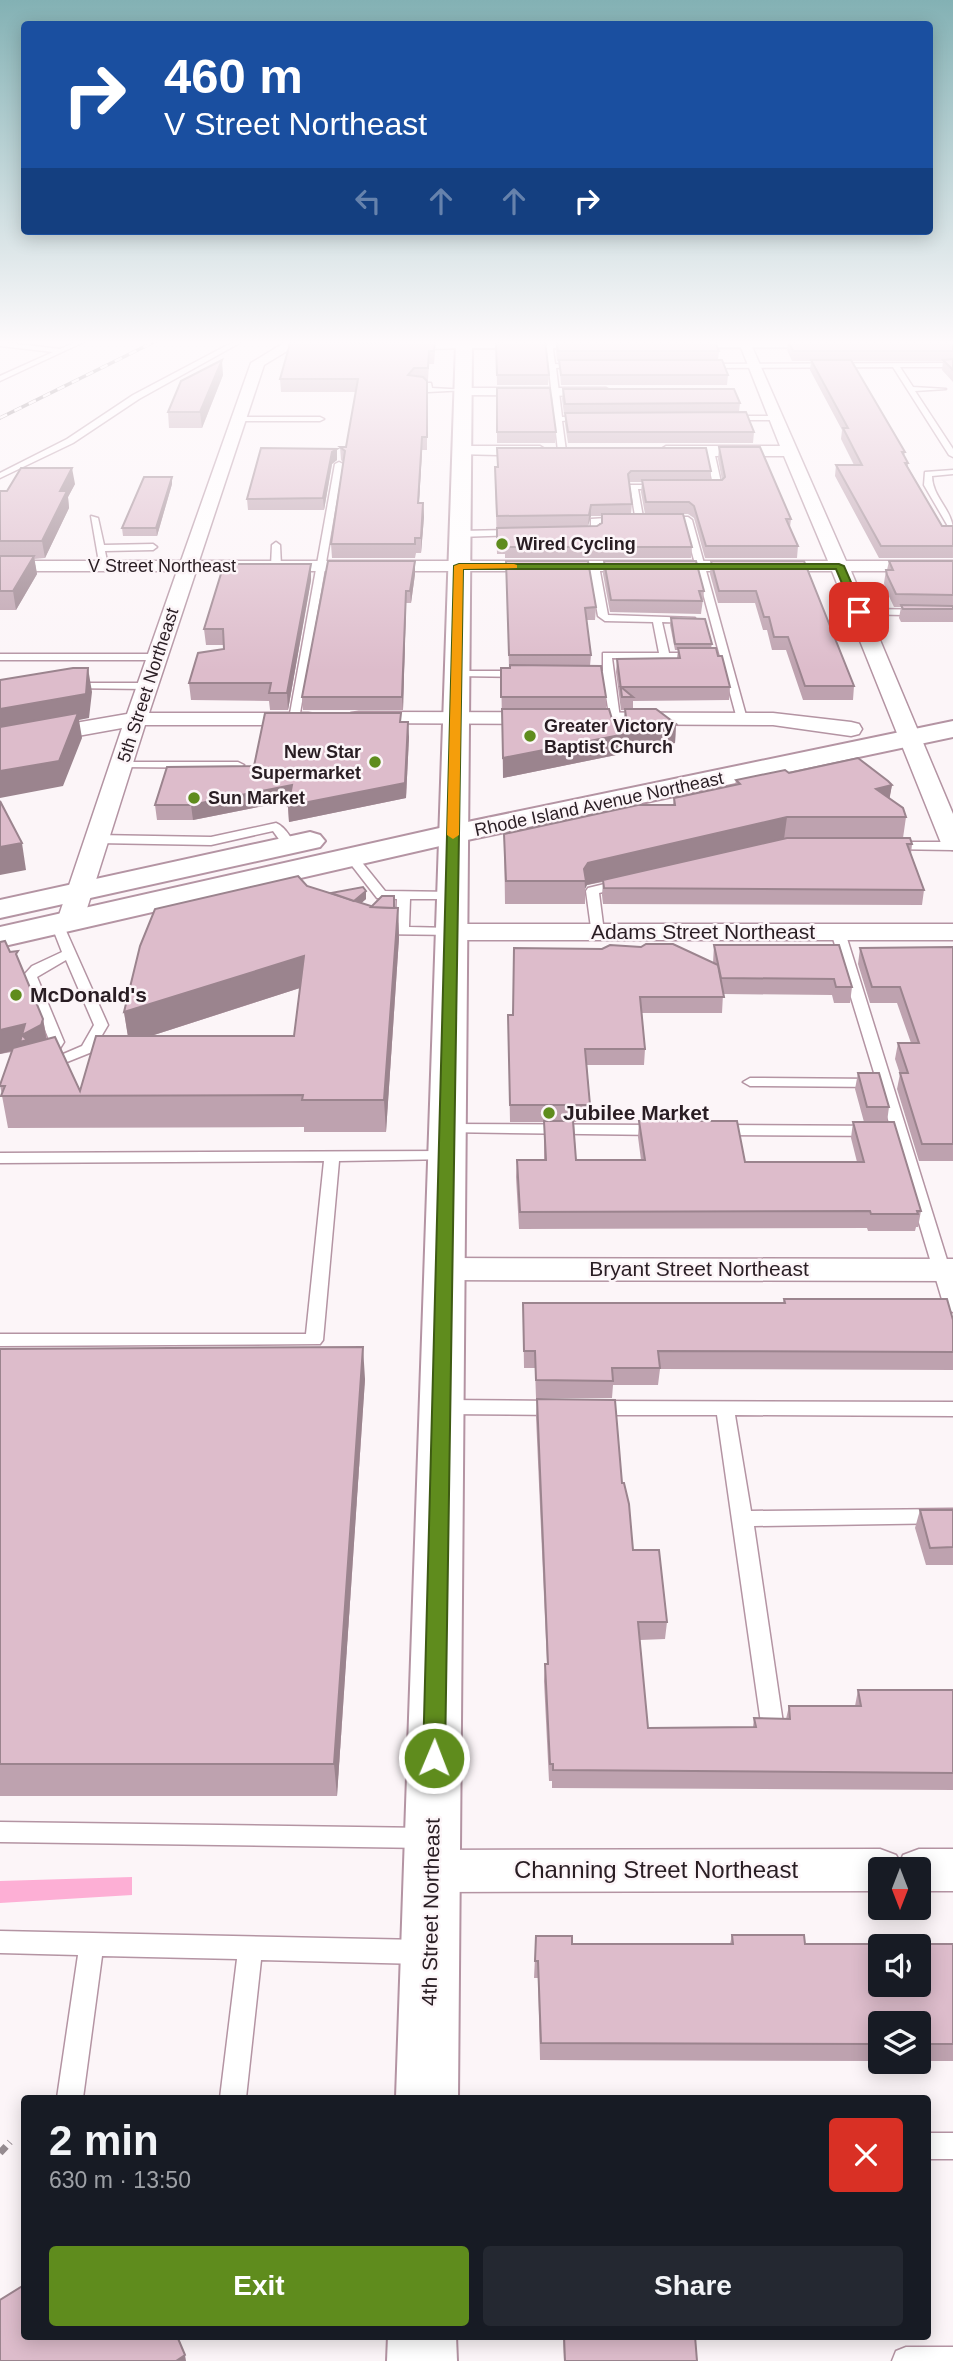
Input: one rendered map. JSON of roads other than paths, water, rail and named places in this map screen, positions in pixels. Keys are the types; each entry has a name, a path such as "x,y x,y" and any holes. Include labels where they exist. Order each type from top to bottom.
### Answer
{"street":[{"name":"5th Street Northeast","path":"66,933 228,450"},
{"path":"461,451 569,451"},
{"name":"4th Street Northeast","path":"427,2095 461,451"},
{"path":"656,451 790,451 951,837"},
{"name":"V Street Northeast","path":"0,566 953,566"},
{"name":"Rhode Island Avenue Northeast","path":"0,909 80,892 218,850 288,870 352,858 454,823 905,728 953,708"},
{"path":"0,743 136,719 456,718 616,727 773,719 851,729"},
{"name":"Rhode Island Avenue Northeast","path":"0,937 66,933 454,823 851,729 953,729"},
{"name":"Adams Street Northeast","path":"452,932 953,932"},
{"name":"Bryant Street Northeast","path":"444,1269 948,1270"},
{"name":"Channing Street Northeast","path":"432,1854 868,1870"},
{"path":"931,1870 953,1870"},
{"path":"422,2340 422,2361"}],"lane":[{"path":"0,476 52,450"},
{"path":"694,487 718,487 710,451"},
{"path":"294,719 339,464"},
{"path":"953,472 928,474 928,485 953,528"},
{"path":"639,520 633,487 670,487"},
{"path":"94,518 103,566"},
{"path":"569,533 596,533 594,521 688,520 742,719"},
{"path":"459,534 530,533"},
{"path":"276,545 276,566"},
{"path":"101,548 153,547"},
{"path":"594,566 601,614 605,618 716,620"},
{"path":"859,612 953,613"},
{"path":"657,620 665,655"},
{"path":"616,727 607,655 725,656"},
{"path":"0,657 157,657"},
{"path":"456,674 530,674"},
{"path":"569,674 608,674"},
{"path":"54,686 147,686"},
{"path":"122,765 238,765"},
{"path":"876,846 951,837"},
{"path":"97,839 218,850"},
{"path":"352,858 373,893 404,896 453,895"},
{"path":"597,932 592,891 631,882"},
{"path":"402,932 404,896"},
{"path":"362,925 381,932 452,932"},
{"path":"838,932 899,1130 948,1270 953,1307"},
{"path":"66,933 101,1025 87,1049 34,1064 53,1052 57,1042 30,976 66,933"},
{"path":"750,1082 885,1083"},
{"path":"0,1158 332,1157 447,1143 680,1130"},
{"path":"708,1130 899,1130"},
{"path":"0,1340 314,1340 332,1157"},
{"path":"442,1407 953,1409"},
{"path":"725,1408 772,1723"},
{"path":"743,1519 953,1517"},
{"path":"0,1832 432,1854"},
{"path":"0,1942 430,1952"},
{"path":"70,2095 92,1944"},
{"path":"233,2095 250,1949"},
{"path":"931,2146 953,2146"},
{"path":"906,2361 953,2361"}],"place":[{"name":"Wired Cycling","path":"502,544"},
{"name":"Greater Victory Baptist Church","path":"530,736"},
{"name":"New Star Supermarket","path":"375,762"},
{"name":"Sun Market","path":"194,798"},
{"name":"McDonald's","path":"16,995"},
{"name":"Jubilee Market","path":"549,1113"}]}
